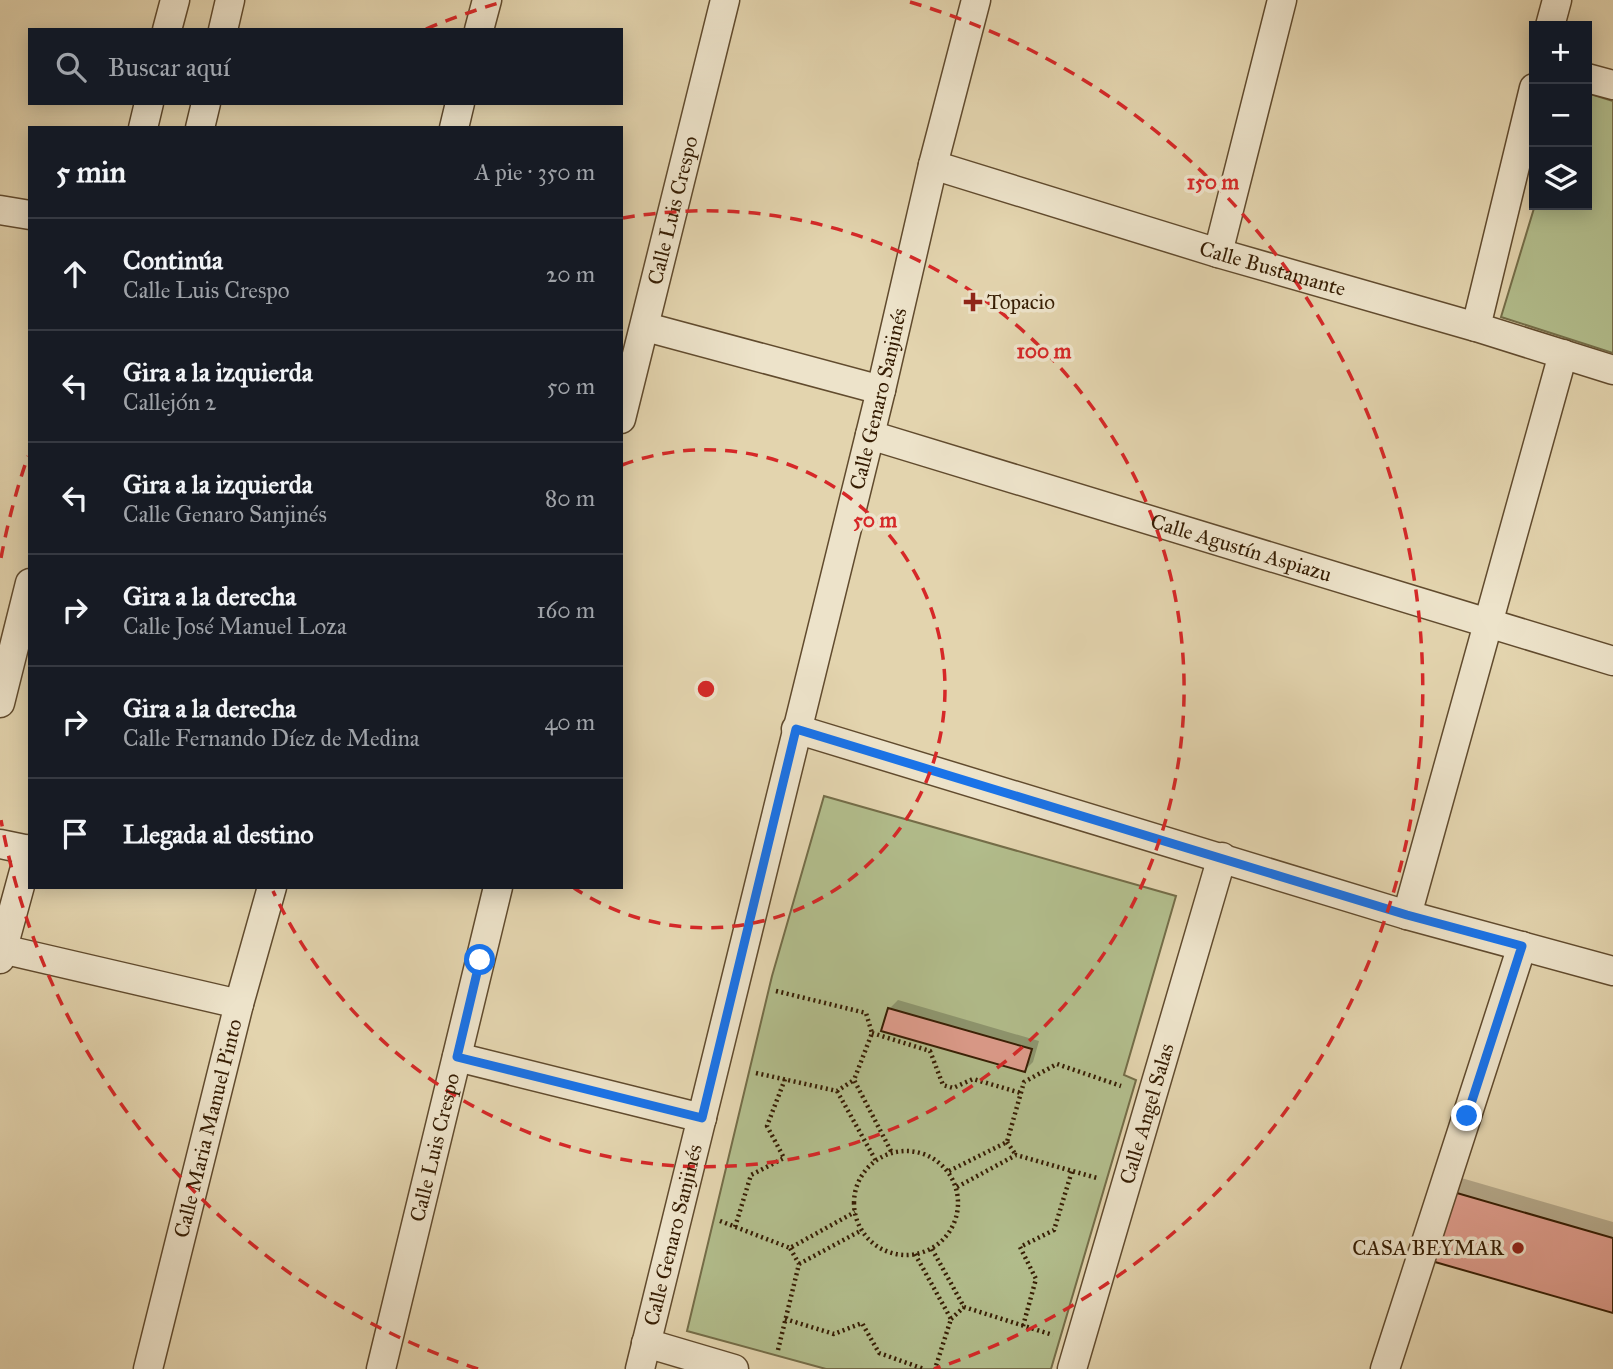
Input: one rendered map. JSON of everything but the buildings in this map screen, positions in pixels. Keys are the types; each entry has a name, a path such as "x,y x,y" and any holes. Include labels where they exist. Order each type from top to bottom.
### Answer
{"street":[{"path":"168,28 175,0"},
{"path":"223,28 230,0"},
{"path":"480,28 487,0"},
{"name":"Calle Luis Crespo","path":"623,412 725,0"},
{"name":"Calle Genaro Sanjinés","path":"643,1356 881,390 933,165 976,0"},
{"path":"1218,253 1282,0"},
{"path":"1552,21 1558,0"},
{"path":"1592,79 1613,85"},
{"path":"143,126 149,105"},
{"path":"200,126 206,105"},
{"path":"454,126 460,105"},
{"path":"1476,327 1529,109"},
{"name":"Calle Bustamante","path":"933,165 1613,370"},
{"path":"0,210 28,215"},
{"path":"646,327 881,390"},
{"path":"1407,915 1563,354"},
{"name":"Calle Agustín Aspiazu","path":"870,435 1613,661"},
{"path":"0,703 28,591"},
{"path":"796,729 1407,915 1613,971"},
{"path":"0,844 28,850"},
{"path":"28,857 1,954 239,1004"},
{"name":"Calle Angel Salas","path":"1072,1369 1222,857"},
{"name":"Calle Maria Manuel Pinto","path":"148,1369 239,1004 271,889"},
{"name":"Calle Luis Crespo","path":"381,1369 498,889"},
{"path":"1384,1369 1522,946"},
{"path":"457,1057 702,1118"},
{"path":"643,1356 734,1369"}],"path":[{"path":"756,1073 837,1091 854,1080 872,1033 866,1013 776,990"},
{"path":"872,1033 930,1051 943,1085 953,1088 973,1079 1021,1093"},
{"path":"948,1171 1007,1142 1024,1082 1057,1064 1121,1086"},
{"path":"735,1227 751,1175 784,1158 767,1126 785,1079"},
{"path":"854,1080 892,1153"},
{"path":"837,1091 876,1161"},
{"path":"1007,1142 1016,1155 1097,1178"},
{"path":"920,1152 936,1159 948,1171 957,1187 959,1205 955,1223 945,1237 932,1248 915,1254 897,1254 881,1249 868,1239 862,1230 855,1212 855,1192 861,1177 876,1161 892,1153 920,1152"},
{"path":"957,1187 1016,1155"},
{"path":"1023,1326 1036,1279 1020,1247 1054,1230 1072,1171"},
{"path":"790,1248 855,1212"},
{"path":"720,1221 790,1248 799,1264 778,1350"},
{"path":"799,1264 862,1230"},
{"path":"932,1248 964,1307 1054,1336"},
{"path":"915,1254 951,1319"},
{"path":"935,1369 951,1319 964,1307"},
{"path":"785,1319 834,1334 862,1323 879,1353 924,1369"}],"green space":[{"path":"1592,95 1613,101 1613,353 1501,317 1533,210 1592,210"},
{"path":"824,796 1176,896 1124,1075 1136,1080 1051,1369 826,1369 687,1331 772,976"}],"place":[{"name":"Topacio","path":"973,302"},
{"name":"CASA BEYMAR","path":"1518,1248"}],"route":[{"path":"480,960 457,1057 702,1118 796,729 1407,915 1522,946 1467,1116"}]}
